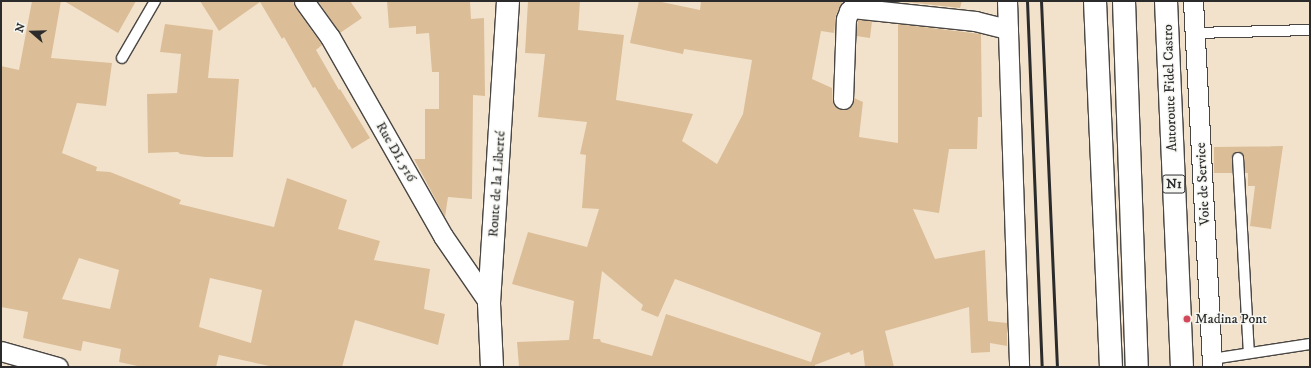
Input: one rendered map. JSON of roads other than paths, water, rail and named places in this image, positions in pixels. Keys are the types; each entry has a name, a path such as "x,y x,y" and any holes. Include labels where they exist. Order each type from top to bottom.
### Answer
{"main road":[{"name":"Route de la Liberté","path":"492,367 489,302 508,1"},
{"path":"1095,1 1111,367"},
{"path":"1124,1 1137,367"},
{"name":"Autoroute Fidel Castro","path":"1166,1 1182,367"}],"street":[{"name":"Rue DI. 516","path":"304,1 330,37 443,236 489,302"},
{"path":"1007,1 1020,367"},
{"name":"Voie de Service","path":"1193,1 1212,363"},
{"path":"843,99 846,19 852,8 975,21 1008,29"},
{"path":"1,352 58,367"}],"lane":[{"path":"122,58 155,1"},
{"path":"1195,33 1310,30"},
{"path":"1238,158 1249,352"},
{"path":"1212,363 1249,352 1310,344"}],"railway":[{"path":"1027,1 1042,367"},
{"path":"1041,1 1057,367"}],"place":[{"name":"Madina Pont","path":"1187,319"}]}
